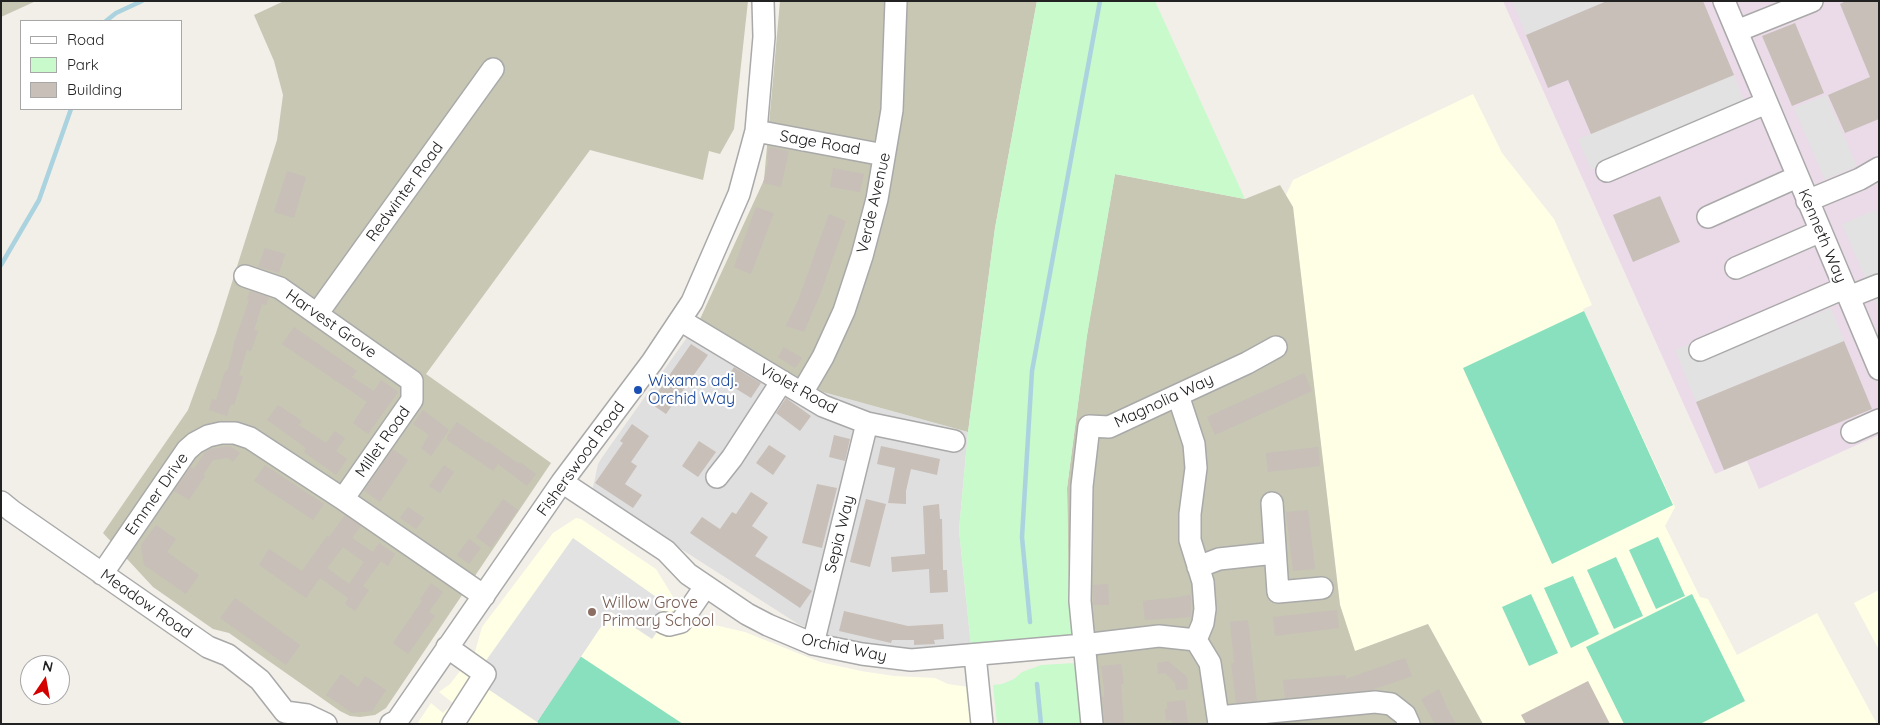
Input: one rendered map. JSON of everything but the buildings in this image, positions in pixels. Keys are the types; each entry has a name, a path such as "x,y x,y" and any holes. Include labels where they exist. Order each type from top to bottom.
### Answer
{"street":[{"name":"Fisherswood Road","path":"391,724 397,721 562,482 652,362 692,302 739,194 756,131 764,37 763,1"},
{"name":"Verde Avenue","path":"802,393 823,357 844,311 865,247 877,199 892,110 896,1"},
{"name":"Kenneth Way","path":"1724,1 1879,369"},
{"path":"1737,31 1812,1"},
{"name":"Redwinter Road","path":"317,314 493,69"},
{"path":"1607,170 1766,103"},
{"name":"Sage Road","path":"756,131 884,155"},
{"path":"1807,200 1860,179 1879,168"},
{"path":"1708,217 1797,177"},
{"path":"1736,268 1820,231"},
{"name":"Harvest Grove","path":"245,276 280,288 412,381"},
{"path":"1700,350 1846,292 1879,285"},
{"name":"Violet Road","path":"680,320 823,406 867,423 954,441"},
{"name":"Magnolia Way","path":"1083,645 1080,601 1082,486 1089,426 1109,427 1276,347"},
{"name":"Millet Road","path":"341,498 412,400 412,381"},
{"path":"717,477 732,458 782,381"},
{"path":"1178,395 1194,444 1196,468 1190,514 1190,540 1203,582 1205,608 1203,623 1196,640 1210,662 1219,721 1375,702 1390,704 1405,715 1409,724"},
{"path":"1852,432 1879,420"},
{"name":"Sepia Way","path":"813,644 867,423"},
{"name":"Emmer Drive","path":"108,567 187,450 194,443 208,436 221,433 235,433 250,438 484,596"},
{"name":"Orchid Way","path":"562,482 666,551 688,574 705,587 768,625 813,644 862,654 911,660 1083,645 1159,636 1196,640"},
{"name":"Meadow Road","path":"1,502 108,567 208,647 228,655 260,680 280,718"},
{"path":"1272,503 1278,592 1322,588"},
{"path":"1198,567 1218,560 1276,553"},
{"path":"664,623 669,625 681,622 705,587"},
{"path":"1083,645 1092,724"},
{"path":"447,647 485,674 453,724"},
{"path":"975,655 982,724"},
{"path":"280,718 307,715 326,724"}],"shaded area":[{"path":"1,1 36,1 1,17"},
{"path":"284,1 748,1 734,129 720,154 709,151 703,180 590,150 426,374 551,463 386,708 375,715 360,717 350,716 340,711 229,633 213,629 153,587 103,533 188,410 216,333 277,140 283,95 274,61 254,15"},
{"path":"780,1 1037,1 995,228 968,432 823,392 700,319 764,180"},
{"path":"1503,1 1879,1 1879,435 1759,489 1747,461 1715,474"},
{"path":"1512,1 1607,1 1526,35"},
{"path":"1734,75 1746,106 1591,170 1578,139"},
{"path":"1473,94 1502,153 1554,219 1592,305 1583,309 1675,507 1665,526 1700,597 1708,599 1737,655 1817,613 1877,724 1483,724 1428,624 1355,651 1340,605 1293,207 1286,195 1293,180"},
{"path":"1826,95 1857,166 1825,180 1794,108"},
{"path":"1115,174 1245,199 1280,185 1293,207 1340,605 1355,651 1428,624 1483,724 1081,724 1069,604 1067,488 1087,334"},
{"path":"1875,210 1879,219 1879,310 1842,224"},
{"path":"1831,308 1844,341 1696,402 1675,350 1704,338 1713,357"},
{"path":"700,319 823,392 968,432 959,530 971,646 923,650 889,650 834,638 798,624 592,492 598,464"},
{"name":"Willow Grove Primary School","path":"576,518 581,519 656,569 675,600 706,623 745,632 820,662 894,676 935,678 948,684 968,687 971,724 417,724 431,703 443,713 453,703 439,692 450,684 475,652 482,627 553,533"},
{"path":"573,538 666,604 660,612 668,616 652,639 611,612 537,722 473,679"},
{"path":"1879,590 1879,650 1854,603"}],"green space":[{"path":"1037,1 1155,1 1245,199 1115,174 1087,336 1067,488 1069,604 1072,638 971,646 959,530 968,432 995,228"},
{"path":"1584,311 1673,505 1552,564 1463,368"},
{"path":"1658,537 1685,596 1656,609 1629,550"},
{"path":"1616,557 1643,616 1614,629 1587,570"},
{"path":"1573,576 1599,634 1571,648 1544,588"},
{"path":"1531,594 1558,653 1529,666 1502,607"},
{"path":"1692,594 1745,701 1700,724 1624,724 1586,647"},
{"path":"580,656 683,724 540,724 537,722"},
{"path":"1075,663 1081,724 997,724 993,685 1002,684 1014,679 1022,672 1041,665"}],"waterway":[{"path":"107,20 116,13 142,1"},
{"path":"1030,622 1022,537 1032,371 1100,1"},
{"path":"1,265 39,200 71,110"},
{"path":"1037,684 1041,724"}],"place":[{"name":"Wixams adj. Orchid Way","path":"638,390"},
{"name":"Willow Grove Primary School","path":"592,612"}]}
